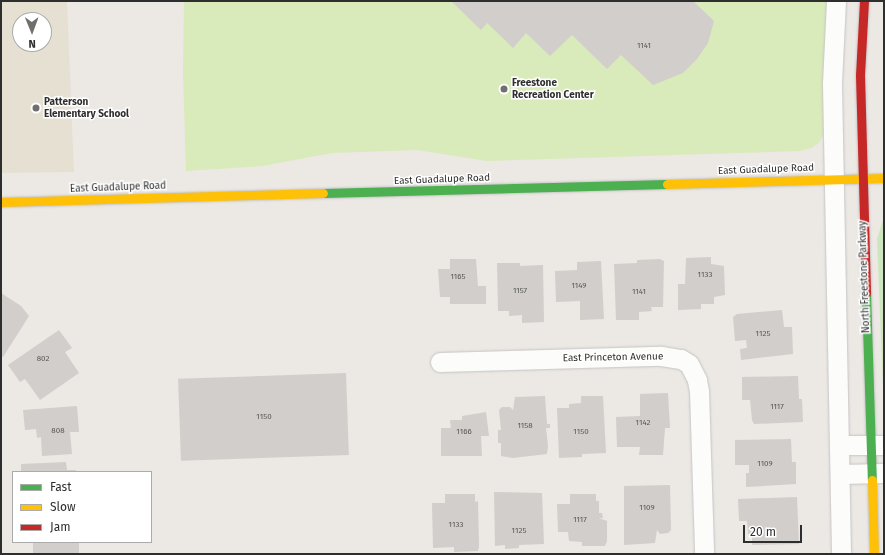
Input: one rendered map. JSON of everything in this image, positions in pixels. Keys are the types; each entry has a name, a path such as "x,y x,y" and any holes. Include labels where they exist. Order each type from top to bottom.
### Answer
{"main road":[{"name":"North Freestone Parkway","path":"864,1 860,75 862,179 878,473 874,554"},
{"name":"East Guadalupe Road","path":"1,202 884,178"}],"street":[{"path":"836,1 832,58 833,180 841,554"},
{"name":"East Princeton Avenue","path":"440,362 660,356 681,359 689,364 697,380 699,391 704,554"},
{"path":"839,445 877,445"},
{"path":"840,474 878,473"}],"shaded area":[{"name":"Patterson Elementary School","path":"1,1 67,1 74,172 1,173"}],"green space":[{"name":"Freestone Recreation Center","path":"184,1 827,1 824,134 819,143 811,148 800,151 487,161 417,150 332,153 262,166 186,171 183,72"},
{"path":"884,217 884,414 877,239"}],"building":[{"path":"451,1 693,1 714,21 708,43 697,59 683,73 653,85 621,55 607,69 572,35 550,56 526,33 513,48 487,23 481,30"},
{"path":"711,257 711,264 724,266 725,295 714,297 714,304 701,304 701,309 678,310 678,284 685,284 686,258"},
{"path":"450,259 476,259 478,286 486,286 486,304 450,304 450,297 440,297 438,269 450,269"},
{"path":"660,259 664,261 663,307 651,307 652,311 639,312 639,320 616,320 614,264 637,263 637,260"},
{"path":"601,261 604,319 580,320 580,301 556,302 555,271 577,270 577,262"},
{"path":"497,263 520,263 520,266 543,265 544,322 522,323 522,315 509,316 509,311 498,311"},
{"path":"1,293 21,306 29,316 3,357 1,356"},
{"path":"782,310 784,327 792,327 793,354 741,360 740,349 747,348 746,340 735,341 733,317 737,314"},
{"path":"59,330 72,348 65,352 79,373 40,400 25,379 20,382 8,365"},
{"path":"346,373 349,455 181,461 178,379"},
{"path":"798,376 799,399 802,399 803,422 754,424 752,420 750,400 742,400 742,377"},
{"path":"668,393 670,428 665,428 663,455 639,455 640,447 617,447 616,417 640,416 640,394"},
{"path":"545,396 547,424 550,424 550,428 546,428 548,446 547,454 513,458 501,456 501,443 498,443 498,430 501,430 499,410 502,407 510,407 513,410 515,397"},
{"path":"581,396 603,396 606,453 582,454 582,457 559,458 557,408 569,408 569,404 581,403"},
{"path":"77,406 79,432 70,432 72,454 42,456 41,437 37,438 36,429 25,430 23,410"},
{"path":"486,412 489,436 481,436 482,456 441,456 441,428 451,428 450,420 462,420 462,416"},
{"path":"791,439 792,462 796,462 796,484 746,487 746,473 749,473 749,465 735,465 735,440"},
{"path":"66,462 67,470 76,471 21,471 21,464"},
{"path":"670,485 671,530 668,533 660,534 657,530 655,543 624,545 624,486"},
{"path":"494,492 542,493 544,544 519,545 519,548 505,549 505,545 495,546"},
{"path":"445,494 475,494 475,502 478,501 478,551 454,552 454,547 433,548 432,503 445,503"},
{"path":"570,494 596,494 596,501 599,501 599,513 602,513 603,518 599,518 607,521 607,541 605,546 582,546 582,542 569,541 568,532 558,532 557,504 570,504"},
{"path":"797,497 799,544 752,545 752,534 748,534 747,521 739,521 738,499"},
{"path":"33,543 79,543 79,554 33,554"}],"traffic: fast":[{"path":"323,193 667,184"},
{"path":"866,293 872,480"}],"traffic: slow":[{"path":"667,184 884,178"},
{"path":"1,202 323,193"},
{"path":"872,480 874,554"}],"traffic: jam":[{"path":"864,1 860,75 866,293"}],"place":[{"name":"Freestone Recreation Center","path":"504,89"},
{"name":"Patterson Elementary School","path":"36,108"}]}
